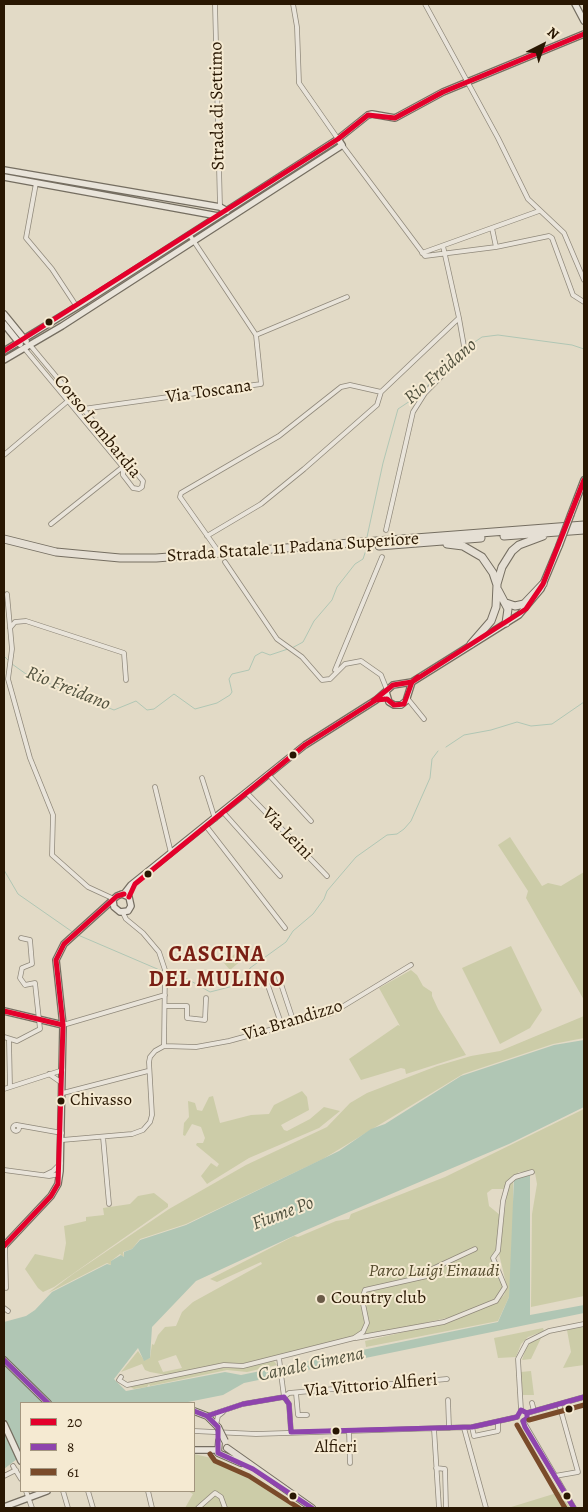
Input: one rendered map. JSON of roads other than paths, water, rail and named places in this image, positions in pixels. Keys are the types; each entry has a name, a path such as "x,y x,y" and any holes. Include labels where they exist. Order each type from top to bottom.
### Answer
{"highway":[{"name":"Strada Statale 11 Padana Superiore","path":"4,539 56,552 120,558 156,558 584,525"},
{"name":"Strada Statale 11 Padana Superiore","path":"4,544 55,557 119,562 156,562 584,530"},
{"path":"472,644 491,621 496,607 497,587 502,567 512,551 519,545 555,533"},
{"path":"429,543 463,546 473,550 489,565 497,587 506,603 508,614 506,623"},
{"path":"506,603 515,606 524,604 543,584"}],"main road":[{"path":"195,1411 207,1416 217,1426 222,1446 222,1455 251,1467"},
{"path":"222,1446 312,1508"}],"street":[{"name":"Strada di Settimo","path":"216,4 223,209"},
{"path":"293,4 297,27 298,83 422,253 428,257 445,255 549,236 552,238 573,295 584,302"},
{"path":"425,4 528,199 564,233 584,280"},
{"path":"575,4 584,21"},
{"path":"4,351 78,307 218,216 223,209 338,139 368,115 395,118 443,92 584,34"},
{"path":"4,360 91,308 342,145"},
{"path":"302,161 307,168"},
{"path":"4,170 72,182 171,207 218,216 226,220"},
{"path":"4,177 71,189 172,199 223,209 232,216"},
{"path":"71,189 72,182"},
{"path":"36,183 26,238 52,269 78,307"},
{"path":"171,207 172,199"},
{"path":"422,253 539,211"},
{"path":"492,228 496,247"},
{"name":"Via Toscana","path":"83,409 261,384 256,334 189,234"},
{"path":"386,530 413,412 425,393 465,352 442,246"},
{"path":"108,287 113,293"},
{"path":"256,334 347,297"},
{"path":"86,301 91,308"},
{"name":"Corso Lombardia","path":"4,314 21,340"},
{"path":"207,536 261,504 296,476 377,405 381,392 459,318"},
{"name":"Corso Lombardia","path":"4,324 21,340 73,397 143,481 142,487 139,489 133,488 123,474 123,467 68,401 27,347"},
{"path":"218,551 180,497 182,493 279,436 341,387 350,384 381,392"},
{"path":"4,455 73,397"},
{"path":"78,413 83,409"},
{"path":"51,524 128,463"},
{"path":"6,1288 4,1245 51,1196 58,1184 60,1174 64,1026 56,960 64,944 171,853 305,745 387,691 399,684 412,682 526,609 543,584 584,480"},
{"path":"225,562 277,639 302,656 322,680 330,679 335,671 382,557"},
{"path":"7,594 11,660 8,679 24,736 53,815 52,856 88,887 100,894 132,904 125,912"},
{"path":"10,628 15,622 26,620 124,653 126,680"},
{"path":"338,660 344,665"},
{"path":"335,671 344,665 361,661 370,665 384,679 399,684 406,698 417,708 424,719"},
{"path":"384,679 387,700"},
{"path":"376,700 387,700 394,706 406,698 412,682"},
{"path":"268,774 311,821"},
{"path":"202,778 215,819"},
{"path":"155,787 171,853"},
{"name":"Via Leinì","path":"246,792 327,876"},
{"path":"223,812 280,876"},
{"path":"206,826 284,928"},
{"path":"17,1125 62,1136 103,1137 132,1134 143,1130 150,1122 152,1115 148,1071 150,1057 164,1046 165,970 158,952 126,920 125,912 119,899"},
{"path":"4,1037 10,1040 17,1040 40,1029 34,983 25,985 20,978 22,968 32,964 30,940 21,938"},
{"name":"Via Brandizzo","path":"164,1046 196,1047 332,1012 412,965"},
{"path":"278,972 294,1023"},
{"path":"265,977 282,1026"},
{"path":"4,1011 64,1026 165,994"},
{"path":"165,1006 187,1006 187,1018 205,1020 206,998"},
{"path":"10,1040 10,1087"},
{"path":"4,1089 64,1070"},
{"path":"63,1093 148,1071"},
{"path":"49,1074 63,1084"},
{"path":"103,1137 108,1204"},
{"path":"45,1175 53,1171 61,1162"},
{"path":"4,1170 49,1176 60,1174"},
{"path":"121,1377 118,1380 127,1386 224,1366 242,1366 354,1338 444,1322 496,1300 505,1287 493,1258 498,1251 502,1210 508,1183 515,1177 532,1172"},
{"path":"354,1338 363,1332 367,1323 362,1299 365,1290 427,1276 427,1272 430,1270 475,1250"},
{"path":"4,1308 8,1311"},
{"path":"195,1431 256,1434 472,1428 517,1417 521,1410 518,1360 527,1342 549,1331 584,1324"},
{"path":"279,1358 284,1397 290,1404 290,1432"},
{"path":"4,1360 47,1402"},
{"name":"Via Vittorio Alfieri","path":"207,1416 256,1401 284,1397 289,1393 447,1379"},
{"name":"Via Vittorio Alfieri","path":"296,1393 298,1415 307,1415"},
{"path":"521,1410 527,1413 584,1398"},
{"path":"448,1400 449,1428"},
{"path":"532,1403 534,1411"},
{"path":"559,1404 578,1472"},
{"path":"217,1426 218,1416 226,1410"},
{"path":"523,1421 527,1418 527,1413"},
{"path":"517,1417 523,1421 574,1508"},
{"path":"472,1428 474,1436 482,1435 498,1431 498,1422"},
{"path":"4,1424 20,1459"},
{"path":"464,1428 486,1508"},
{"path":"434,1429 438,1508"},
{"path":"349,1431 350,1463"},
{"path":"195,1450 222,1446"},
{"path":"4,1476 14,1468 20,1477"},
{"path":"436,1468 445,1469 446,1508"},
{"path":"555,1476 584,1472"},
{"path":"438,1490 446,1490"},
{"path":"26,1492 32,1508"},
{"path":"4,1506 40,1492"},
{"path":"63,1492 68,1508"},
{"path":"88,1492 93,1508"},
{"path":"148,1492 152,1508"},
{"path":"198,1508 215,1494 221,1497 225,1508"}],"water":[{"path":"584,1040 584,1107 509,1144 304,1231 196,1281 152,1327 150,1358 144,1361 138,1348 114,1379 126,1391 225,1372 241,1375 498,1322 509,1297 514,1178 530,1175 530,1315 584,1305 584,1313 244,1383 223,1395 188,1402 20,1402 20,1457 4,1469 4,1322 26,1316 35,1310 52,1292 107,1264 111,1265 111,1261 121,1255 124,1257 124,1252 132,1249 140,1240 186,1225 339,1151 371,1129 385,1124 461,1076 554,1045"}],"waterway":[{"name":"Rio Freidano","path":"466,348 482,337 498,335 572,345 584,349"},
{"name":"Rio Freidano","path":"367,537 383,463 398,409 416,397 463,351"},
{"name":"Rio Freidano","path":"292,648 303,642 314,621 332,600 337,587 355,564 363,559 366,550"},
{"name":"Rio Freidano","path":"12,664 26,674 114,710 136,701 147,710 154,709 174,694 195,709 217,703 230,695 232,692 229,679 232,674 249,670 255,656 262,652 270,655 288,649"},
{"name":"Rio Freidano","path":"4,656 9,661"},
{"path":"446,747 464,735 491,730 517,722 531,726 552,724 584,702"},
{"path":"168,972 184,977 210,992 245,983 250,968 286,942 293,931 313,914 324,899 327,891 356,857 387,835 397,834 411,821 430,778 432,759 438,751"},
{"path":"4,870 18,894 74,933"},
{"path":"78,935 162,971"}],"place":[{"name":"Chivasso","path":"61,1101"},
{"name":"Country club","path":"321,1299"},
{"name":"Alfieri","path":"336,1431"}],"district":[{"name":"CASCINA DEL MULINO","path":"217,968"}],"water label":[{"name":"Fiume Po","path":"283,1214"},
{"name":"Canale Cimena","path":"311,1365"}],"park label":[{"name":"Parco Luigi Einaudi","path":"434,1272"}]}
